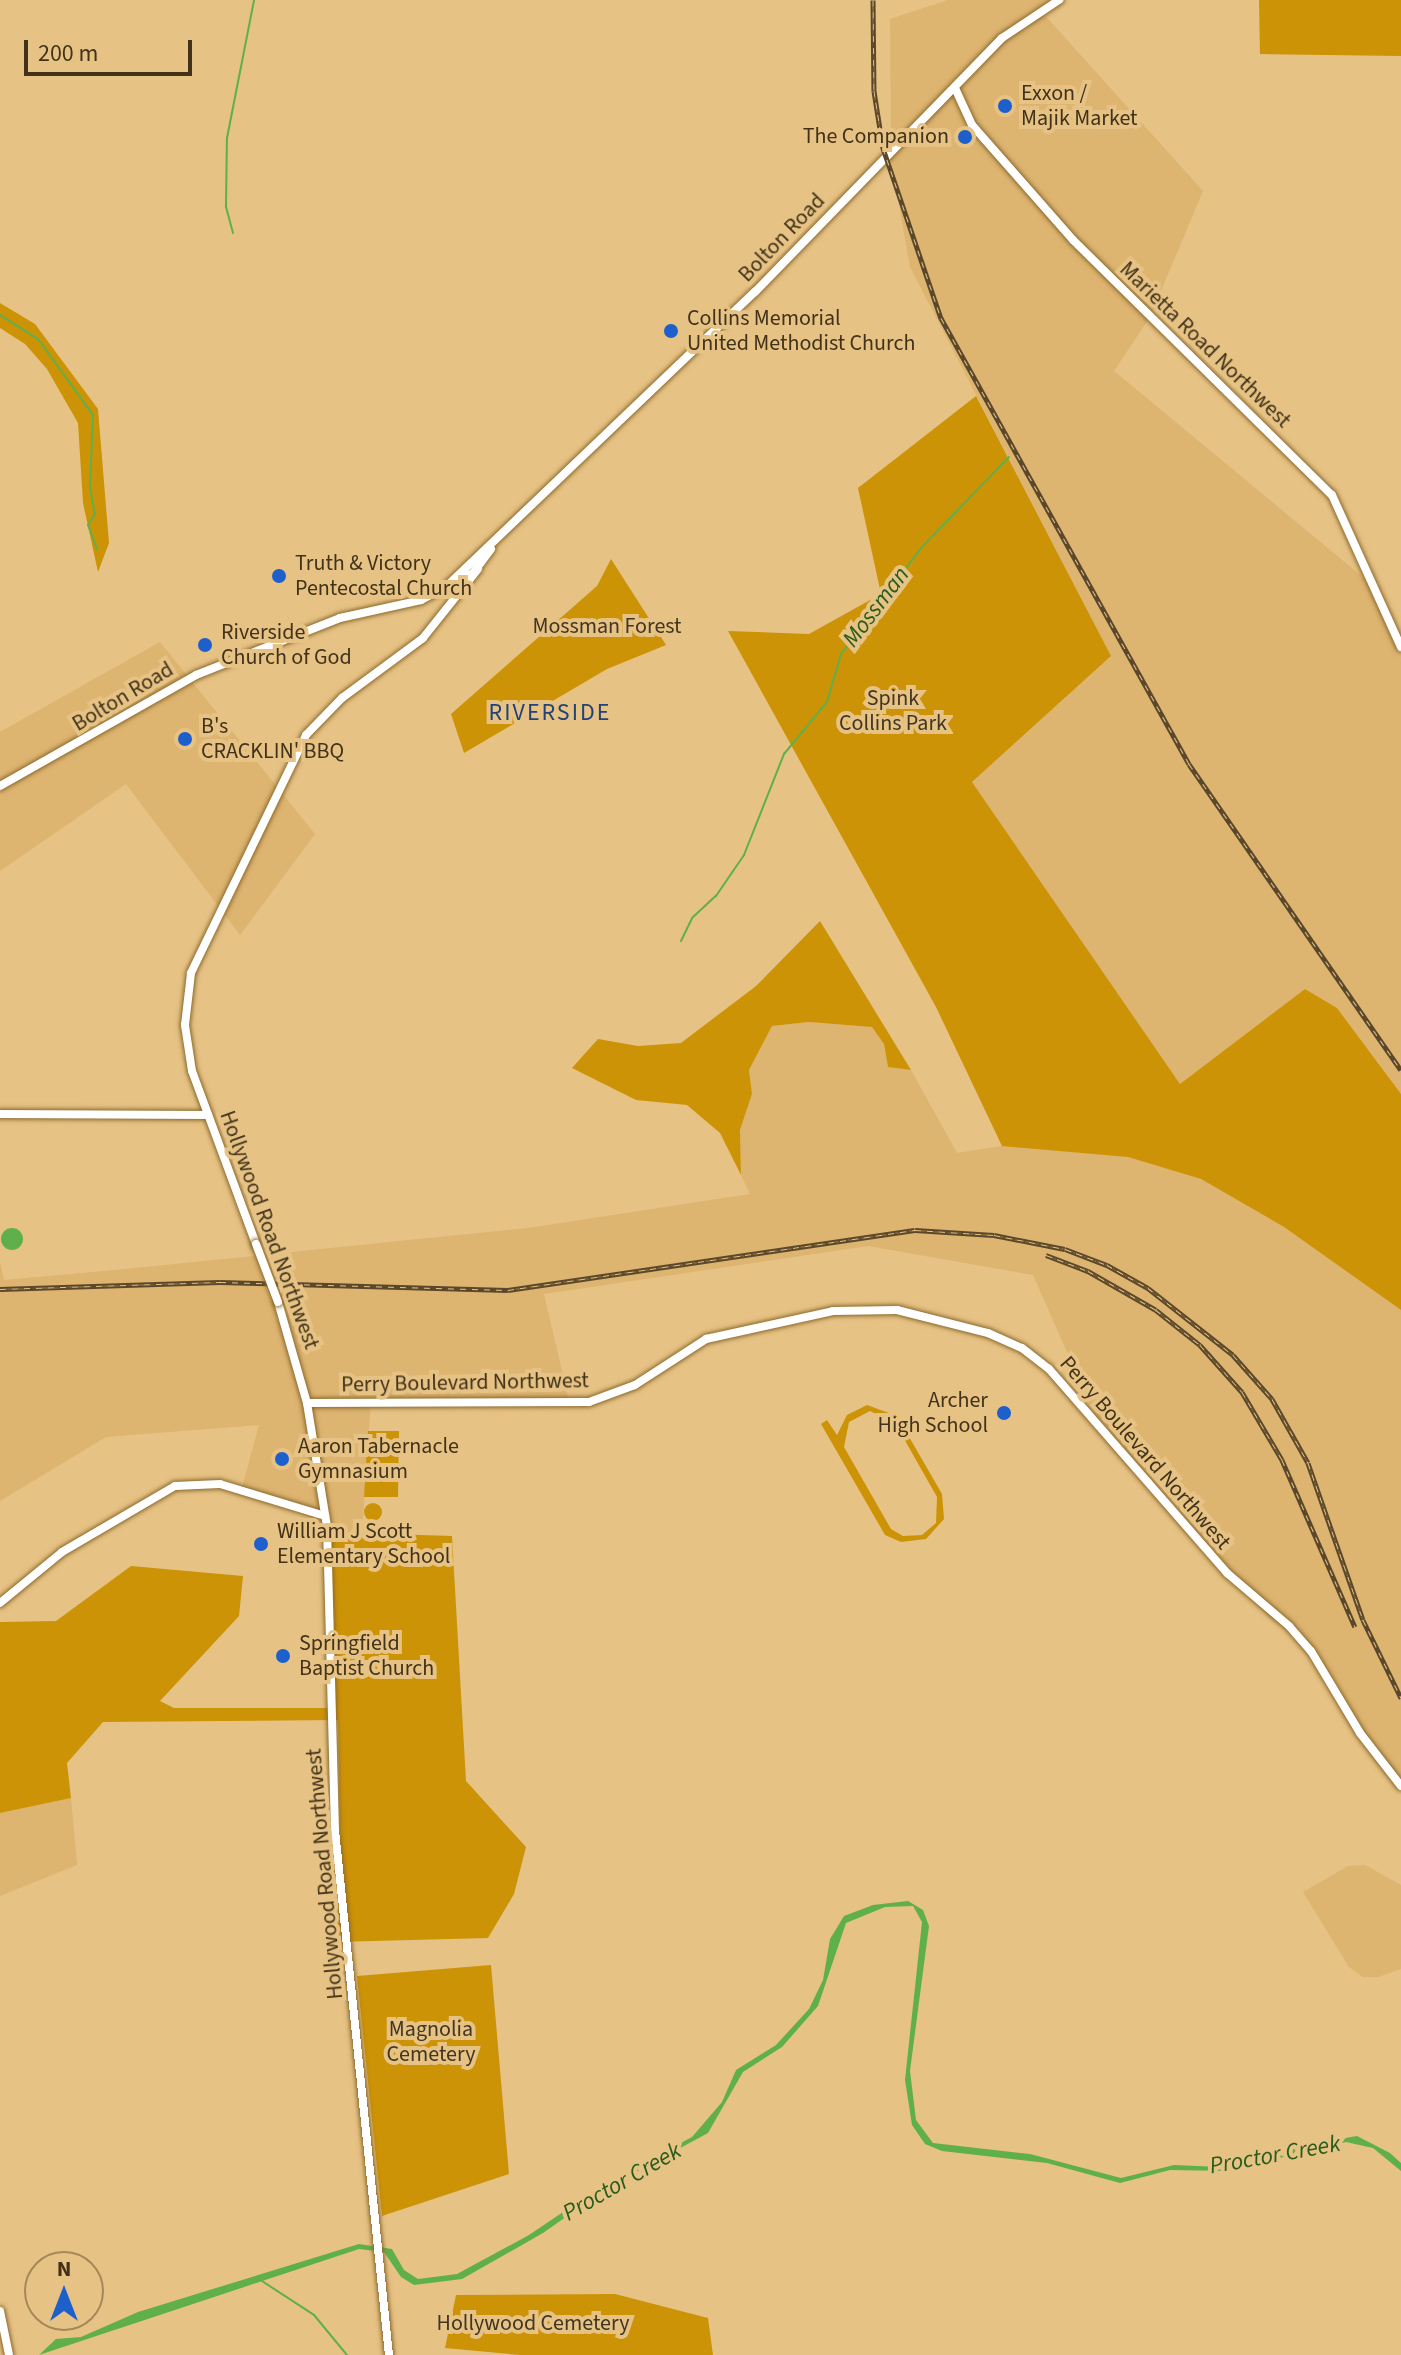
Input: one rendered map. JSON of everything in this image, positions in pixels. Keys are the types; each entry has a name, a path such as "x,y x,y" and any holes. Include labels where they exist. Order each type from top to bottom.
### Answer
{"street":[{"name":"Bolton Road","path":"449,584 755,292 1002,38 1059,0"},
{"name":"Marietta Road Northwest","path":"955,88 972,125 1073,240 1332,495 1401,647"},
{"name":"Bolton Road","path":"0,786 196,675 340,618 416,602 467,577 478,569 498,538"},
{"name":"Hollywood Road Northwest","path":"460,593 486,549"},
{"name":"Hollywood Road Northwest","path":"389,2355 332,1796 325,1516 307,1403 278,1302 192,1071 185,1006 191,973 215,916 306,735 342,698 423,638 478,569"},
{"path":"0,1114 208,1115"},
{"name":"Perry Boulevard Northwest","path":"307,1403 589,1402 635,1385 706,1339 833,1311 897,1310 988,1333 1022,1348 1049,1369 1227,1573 1289,1626 1401,1786"},
{"path":"0,1603 62,1552 175,1486 220,1484 325,1516"},
{"path":"0,2311 9,2355"}],"shaded area":[{"path":"948,0 1060,0 1042,12 1203,191 1150,317 1114,371 1376,588 1401,643 1401,1094 1337,1008 1305,989 1180,1084 972,782 1111,656 910,267 891,160 890,19"},
{"path":"160,642 315,834 240,935 126,784 0,871 0,732"},
{"path":"809,1022 872,1027 884,1044 888,1067 911,1070 957,1153 1002,1146 1052,1147 1128,1157 1201,1179 1284,1227 1401,1310 1401,1787 1302,1639 1271,1620 1102,1431 1033,1275 868,1246 544,1294 569,1401 371,1399 362,1533 324,1532 323,1519 241,1491 259,1425 106,1437 0,1501 0,1262 4,1280 115,1270 528,1228 750,1194 741,1175 740,1130 752,1094 749,1070 772,1026"},
{"path":"71,1798 77,1865 0,1896 0,1813"},
{"path":"1365,1865 1401,1885 1401,1969 1378,1977 1363,1977 1349,1967 1303,1892 1348,1866"}],"green space":[{"path":"1259,0 1401,0 1401,56 1260,54"},
{"path":"0,303 35,324 98,409 109,543 98,572 83,503 78,423 47,369 25,344 0,328"},
{"name":"Spink Collins Park","path":"976,396 1111,656 972,782 1180,1084 1305,989 1337,1008 1401,1094 1401,1310 1284,1227 1201,1179 1128,1157 1002,1146 936,1007 728,631 809,634 881,594 858,488"},
{"name":"Mossman Forest","path":"611,559 666,645 607,669 464,753 451,714 597,586"},
{"path":"820,921 911,1070 888,1067 884,1044 872,1027 809,1022 772,1026 749,1070 752,1094 740,1130 741,1175 720,1133 687,1105 636,1100 572,1068 598,1039 638,1046 681,1043 756,986"},
{"path":"867,1405 897,1416 942,1494 944,1519 926,1539 901,1542 885,1535 821,1424 827,1420 837,1435 847,1415","holes":["870,1411 895,1423 937,1497 936,1523 922,1535 903,1536 891,1529 844,1447 849,1422"]},
{"path":"368,1431 399,1431 398,1497 364,1497"},
{"path":"369,1503 377,1503 382,1512 380,1519 369,1521 364,1516 364,1508"},
{"path":"324,1532 452,1536 466,1781 526,1847 514,1894 488,1938 335,1942 341,1886 338,1720 103,1722 67,1763 71,1798 0,1813 0,1622 56,1621 131,1566 243,1576 239,1616 160,1701 174,1708 329,1708"},
{"name":"Magnolia Cemetery","path":"491,1965 509,2174 382,2216 357,1976"},
{"name":"Hollywood Cemetery","path":"615,2294 708,2318 713,2355 520,2355 445,2348 456,2295"}],"water":[{"path":"12,1228 20,1231 23,1239 20,1247 12,1250 4,1247 1,1239 4,1231"},
{"name":"Proctor Creek","path":"908,1901 923,1910 929,1926 910,2071 916,2120 933,2143 1030,2154 1121,2178 1174,2165 1221,2167 1271,2151 1357,2136 1390,2153 1401,2163 1401,2171 1373,2148 1346,2142 1226,2171 1170,2170 1120,2183 1047,2163 942,2151 925,2144 912,2125 905,2080 922,1922 913,1906 885,1907 846,1923 818,2006 782,2047 743,2072 708,2133 610,2186 543,2233 462,2279 414,2285 401,2277 384,2252 359,2249 39,2355 56,2339 104,2331 104,2327 138,2312 359,2244 392,2249 404,2270 418,2279 457,2274 529,2235 609,2181 692,2137 722,2102 736,2070 776,2045 809,2009 823,1980 830,1939 844,1916 873,1905"}],"waterway":[{"path":"233,233 226,206 227,138 254,0"},
{"path":"0,315 38,339 93,415 90,487 95,514 88,525 97,549"},
{"name":"Mossman","path":"681,941 692,918 716,896 744,855 784,754 827,702 841,654 922,547 1009,457"},
{"path":"262,2281 314,2315 347,2355"}],"railway":[{"path":"873,0 874,91 883,148 941,318 1189,764 1401,1070"},
{"path":"0,1289 220,1282 508,1290 915,1230 994,1235 1065,1249 1107,1265 1148,1288 1233,1355 1272,1399 1308,1463 1363,1620 1401,1698"},
{"path":"1046,1255 1088,1271 1156,1310 1200,1345 1242,1392 1282,1460 1355,1627"}],"place":[{"name":"Exxon / Majik Market","path":"1005,106"},
{"name":"The Companion","path":"965,137"},
{"name":"Collins Memorial United Methodist Church","path":"671,331"},
{"name":"Truth & Victory Pentecostal Church","path":"279,576"},
{"name":"Riverside Church of God","path":"205,645"},
{"name":"B's CRACKLIN' BBQ","path":"185,739"},
{"name":"Archer High School","path":"1004,1413"},
{"name":"Aaron Tabernacle Gymnasium","path":"282,1459"},
{"name":"William J Scott Elementary School","path":"261,1544"},
{"name":"Springfield Baptist Church","path":"283,1656"}],"district":[{"name":"RIVERSIDE","path":"550,713"}]}
